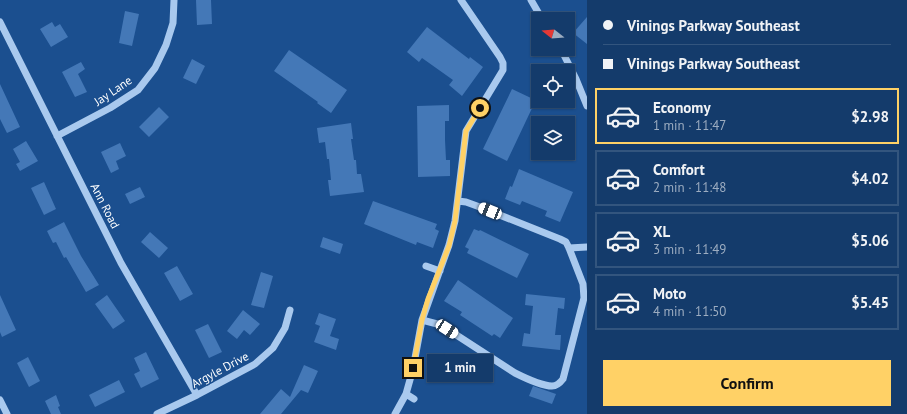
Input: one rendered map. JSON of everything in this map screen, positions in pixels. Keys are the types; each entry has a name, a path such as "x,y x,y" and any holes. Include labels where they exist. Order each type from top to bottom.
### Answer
{"street":[{"name":"Jay Lane","path":"58,136 110,108 138,90 155,68 166,45 173,23 174,0"},
{"path":"395,414 406,394 428,299 449,246 458,201 466,131 502,73 503,66 500,57 461,0"},
{"path":"531,0 538,12"},
{"name":"Ann Road","path":"0,22 121,263 197,395"},
{"path":"564,56 587,106"},
{"path":"422,320 442,325 515,373 553,386 558,384 563,379 584,298 584,290 566,242 477,206 458,201"},
{"path":"569,248 587,247"},
{"path":"426,266 440,271"},
{"name":"Argyle Drive","path":"157,414 256,364 273,348 285,328 290,310"},
{"path":"406,394 414,399"},
{"path":"0,400 7,414"}],"building":[{"path":"196,0 211,0 212,24 197,25"},
{"path":"125,11 139,14 132,46 119,43"},
{"path":"587,17 587,44 575,35 575,31"},
{"path":"52,22 55,27 60,24 68,37 51,47 40,29"},
{"path":"427,27 469,59 470,57 483,67 462,96 449,85 453,80 422,58 419,62 407,52"},
{"path":"289,50 347,90 331,113 274,71"},
{"path":"192,59 205,66 196,84 183,78"},
{"path":"81,62 85,69 78,74 87,92 75,97 62,72"},
{"path":"0,84 20,127 7,133 0,119"},
{"path":"512,89 531,98 530,102 532,108 507,161 483,149"},
{"path":"449,105 449,121 445,121 445,140 446,160 450,160 450,176 418,177 417,106"},
{"path":"159,107 169,117 149,137 139,127"},
{"path":"351,123 353,139 351,139 354,160 356,160 357,174 361,174 364,192 330,196 328,180 331,180 329,159 327,159 325,142 319,143 317,128"},
{"path":"26,141 38,161 20,171 16,164 20,162 13,149"},
{"path":"120,143 126,156 116,161 119,169 111,173 101,152"},
{"path":"519,169 573,192 560,222 545,216 547,211 522,201 520,205 505,199 510,186 512,187"},
{"path":"44,182 56,209 44,215 31,188"},
{"path":"140,187 145,197 130,204 125,194"},
{"path":"373,201 437,224 435,229 439,231 433,248 417,242 416,245 364,224"},
{"path":"64,222 81,256 99,285 86,292 66,257 64,258 56,242 53,243 47,231"},
{"path":"474,229 480,230 529,254 517,278 467,253 469,249 465,247"},
{"path":"150,232 168,248 159,258 141,242"},
{"path":"323,237 343,244 340,254 320,247"},
{"path":"177,266 193,294 180,301 164,273"},
{"path":"261,272 273,276 264,308 251,305"},
{"path":"458,280 513,318 500,338 494,334 492,336 460,315 462,312 444,301"},
{"path":"526,294 565,298 564,309 558,308 555,335 561,335 560,350 522,346 524,333 530,334 533,306 525,305"},
{"path":"0,295 16,330 2,337 0,332"},
{"path":"107,295 125,321 113,329 95,304"},
{"path":"243,310 260,324 250,335 244,330 237,339 227,331"},
{"path":"319,313 336,319 330,336 339,339 336,350 314,342 320,326 315,324"},
{"path":"208,324 222,352 209,358 195,330"},
{"path":"146,352 159,379 141,388 134,374 140,371 134,358"},
{"path":"28,357 40,381 29,387 17,363"},
{"path":"304,365 318,371 308,393 301,390 281,414 260,414 281,389 290,397"},
{"path":"119,380 125,392 95,407 89,395"},
{"path":"533,386 556,394 552,404 529,396"},
{"path":"56,395 61,414 51,414 45,401"}],"route":[{"path":"413,368 419,330 428,299 449,246 455,221 466,131 480,108"}]}
